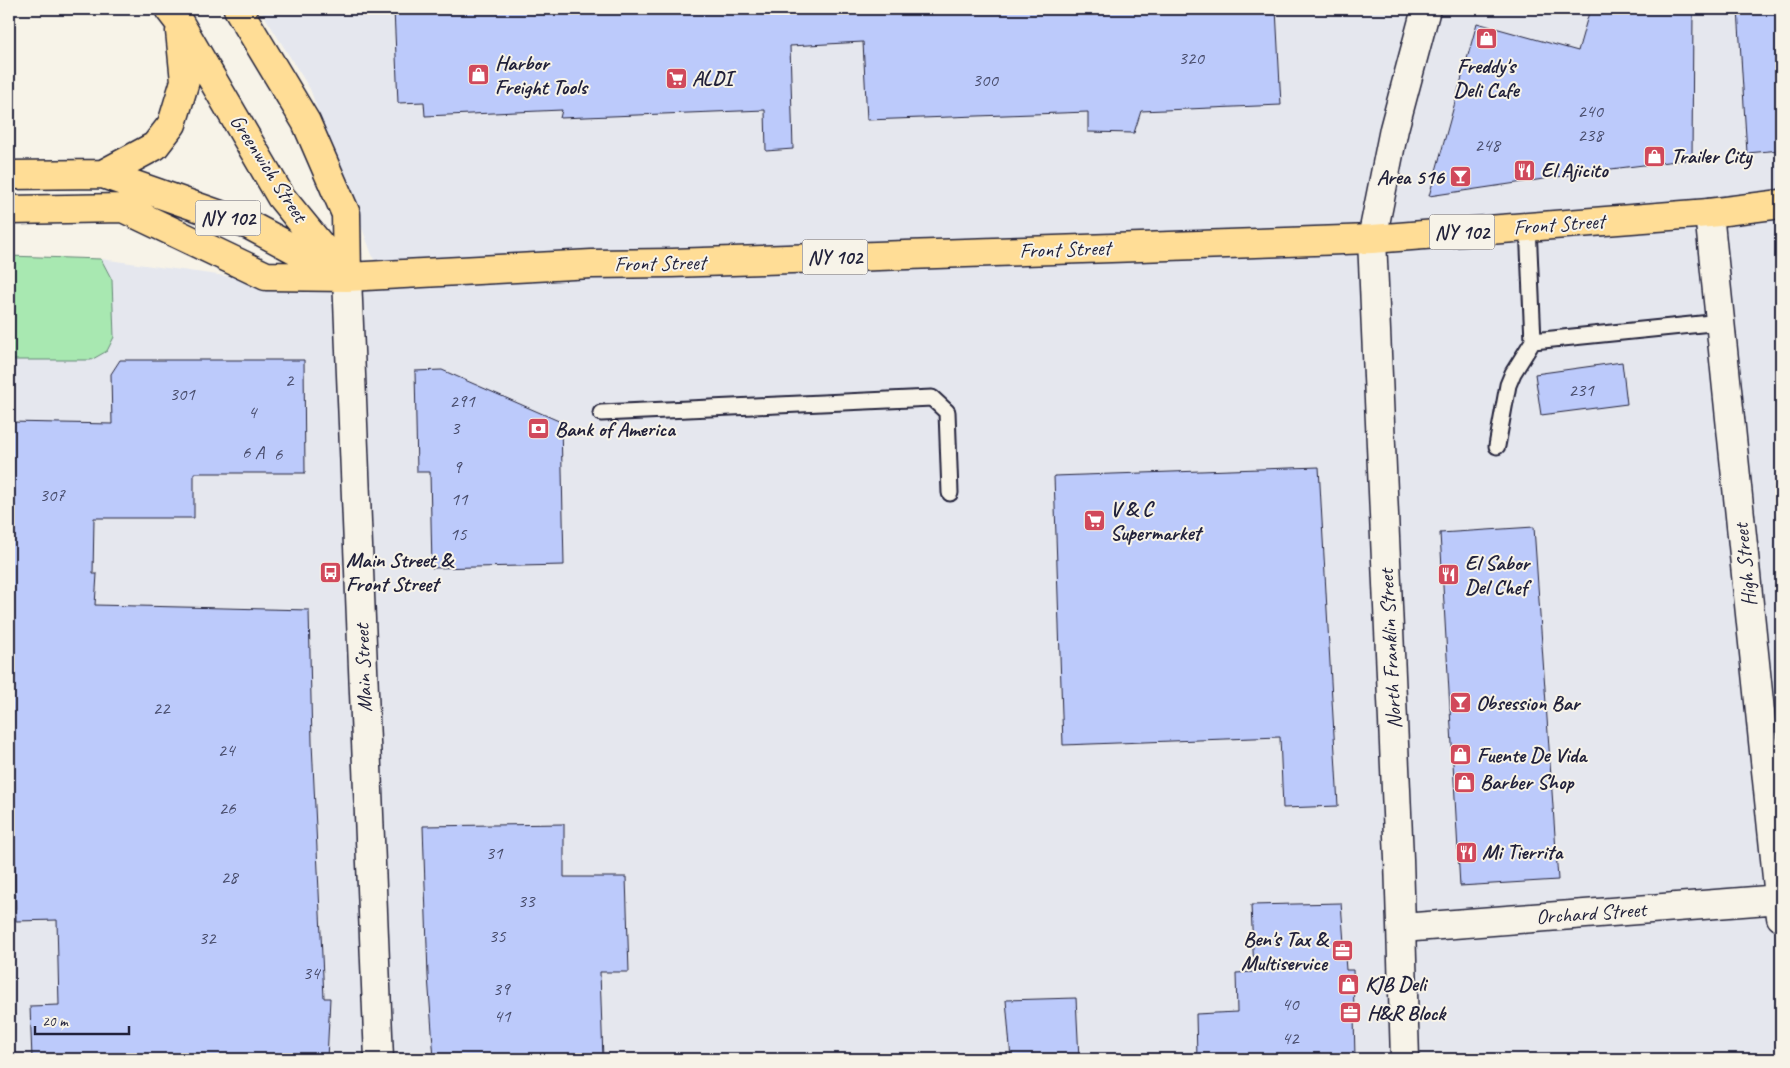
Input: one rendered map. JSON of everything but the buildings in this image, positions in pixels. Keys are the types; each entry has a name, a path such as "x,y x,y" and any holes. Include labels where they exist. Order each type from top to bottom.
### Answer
{"main road":[{"name":"Greenwich Street","path":"238,9 306,122 346,214 347,277"},
{"name":"Greenwich Street","path":"174,15 281,197 347,277"},
{"path":"103,174 155,146 172,124 185,81 174,15"},
{"name":"NY 102","path":"9,175 103,174 249,225 347,277"},
{"name":"Front Street","path":"9,210 123,208 266,276 347,277 592,264 672,263 1372,239 1709,212 1781,204"}],"street":[{"name":"North Franklin Street","path":"1405,1059 1402,928 1372,239 1394,129 1426,9"},
{"name":"High Street","path":"1709,212 1781,905"},
{"name":"Main Street","path":"347,277 379,1059"},
{"name":"Orchard Street","path":"1402,928 1781,905"}],"lane":[{"path":"1497,446 1508,385 1534,341 1528,226"},
{"path":"1534,341 1721,322"},
{"path":"601,413 932,398 948,412 950,492"}],"shaded area":[{"path":"260,9 1781,9 1781,1059 9,1059 9,360 91,360 114,337 112,280 101,259 262,281 377,268 310,89"}],"green space":[{"path":"9,256 101,259 112,280 114,337 107,351 91,360 9,360"}],"place":[{"name":"Freddy's Deli Cafe","path":"1486,39"},
{"name":"Harbor Freight Tools","path":"479,75"},
{"name":"ALDI","path":"676,78"},
{"name":"Trailer City","path":"1655,156"},
{"name":"El Ajicito","path":"1525,170"},
{"name":"Area 516","path":"1460,177"},
{"name":"Bank of America","path":"539,429"},
{"name":"V & C Supermarket","path":"1094,521"},
{"name":"Main Street & Front Street","path":"330,572"},
{"name":"El Sabor Del Chef","path":"1449,575"},
{"name":"Obsession Bar","path":"1460,703"},
{"name":"Fuente De Vida","path":"1461,755"},
{"name":"Barber Shop","path":"1464,782"},
{"name":"Mi Tierrita","path":"1466,852"},
{"name":"Ben's Tax & Multiservice","path":"1343,951"},
{"name":"KJB Deli","path":"1349,984"},
{"name":"H&R Block","path":"1351,1013"}]}
